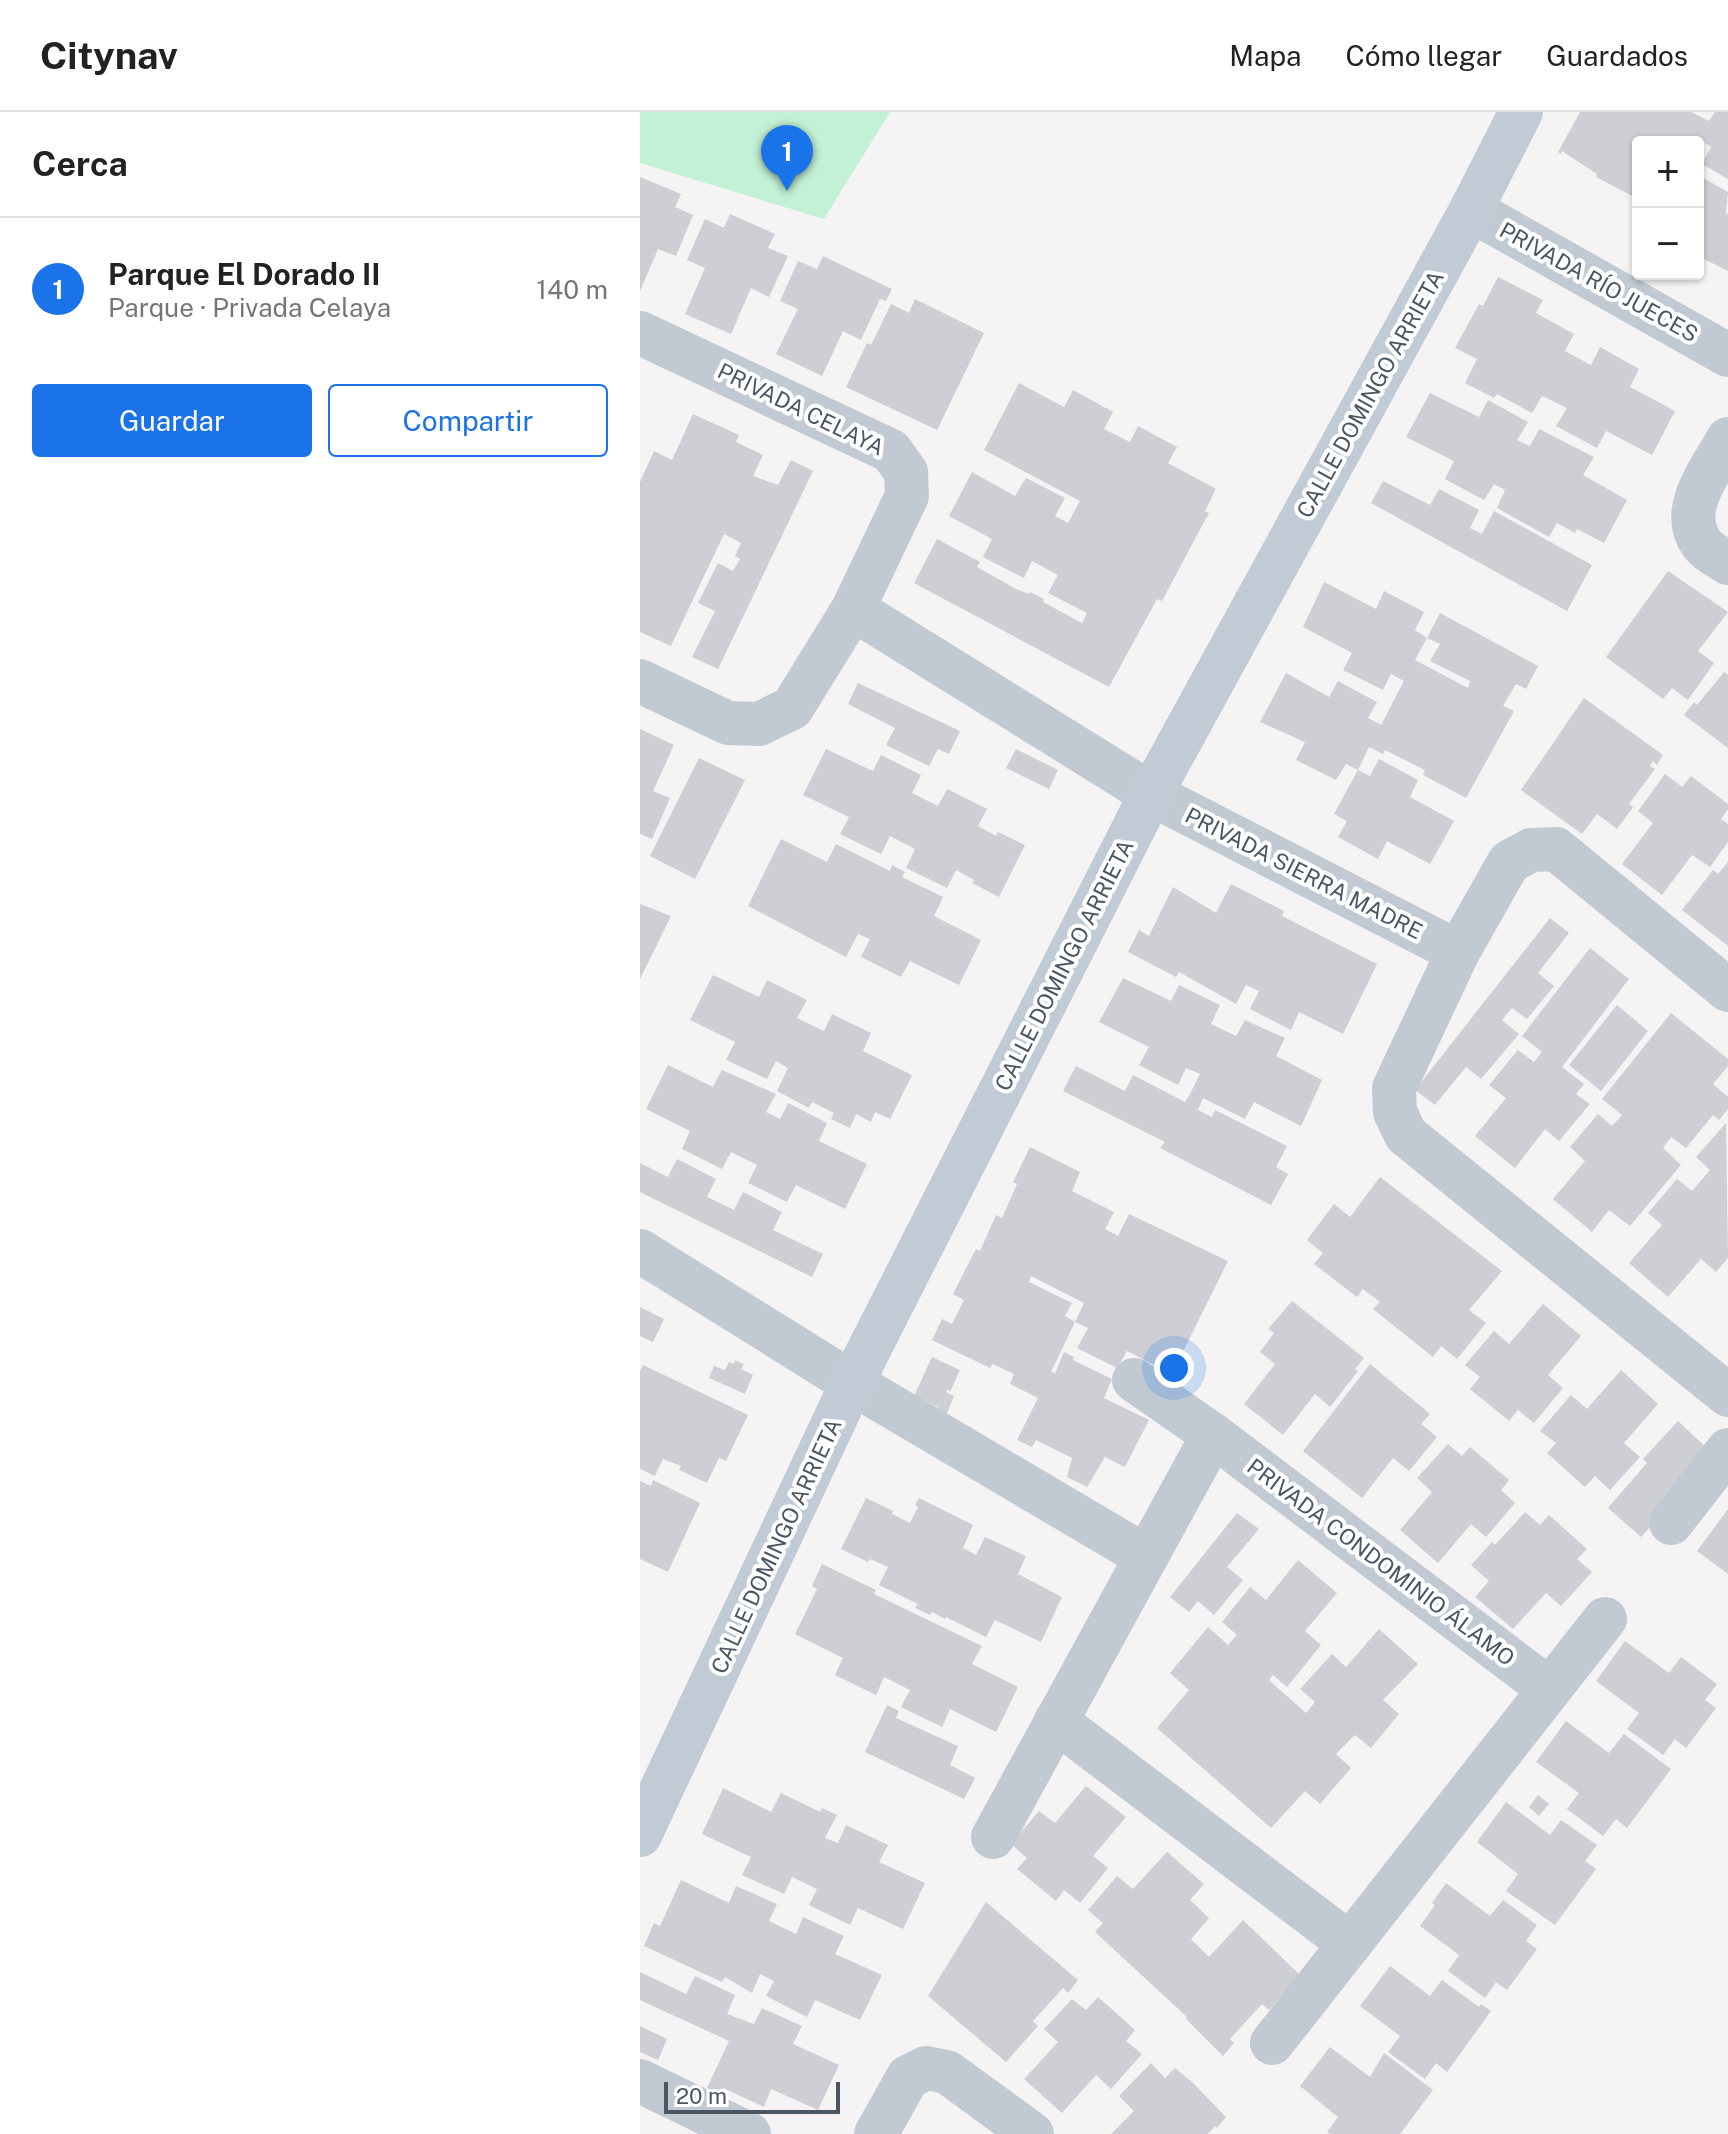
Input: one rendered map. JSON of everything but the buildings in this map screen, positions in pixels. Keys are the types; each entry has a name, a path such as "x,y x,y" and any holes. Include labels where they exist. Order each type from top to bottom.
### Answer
{"street":[{"name":"CALLE DOMINGO ARRIETA","path":"640,1835 852,1383 1151,794 1471,210 1521,112"},
{"name":"PRIVADA RÍO JUECES","path":"1471,210 1728,355"},
{"name":"PRIVADA CELAYA","path":"640,333 891,451 906,472 907,496 853,609 792,708 759,724 728,723 640,681"},
{"path":"1728,439 1695,500 1693,523 1703,545 1728,563"},
{"path":"853,609 1151,794"},
{"name":"PRIVADA SIERRA MADRE","path":"1151,794 1458,952"},
{"path":"1728,990 1556,849 1531,850 1509,862 1458,952 1394,1088 1395,1112 1406,1135 1728,1395"},
{"path":"640,1251 852,1383 1145,1556"},
{"name":"PRIVADA CONDOMINIO ÁLAMO","path":"1134,1380 1213,1435 1549,1689"},
{"path":"993,1837 1213,1435"},
{"path":"1671,1523 1728,1450"},
{"path":"1272,2043 1605,1619"},
{"path":"1056,1721 1350,1944"},
{"path":"876,2134 908,2077 926,2068 947,2072 1032,2134"},
{"path":"640,2081 749,2134"}],"green space":[{"path":"640,112 890,112 824,219 640,163"}],"place":[{"name":"Parque El Dorado II","path":"787,191"}]}
